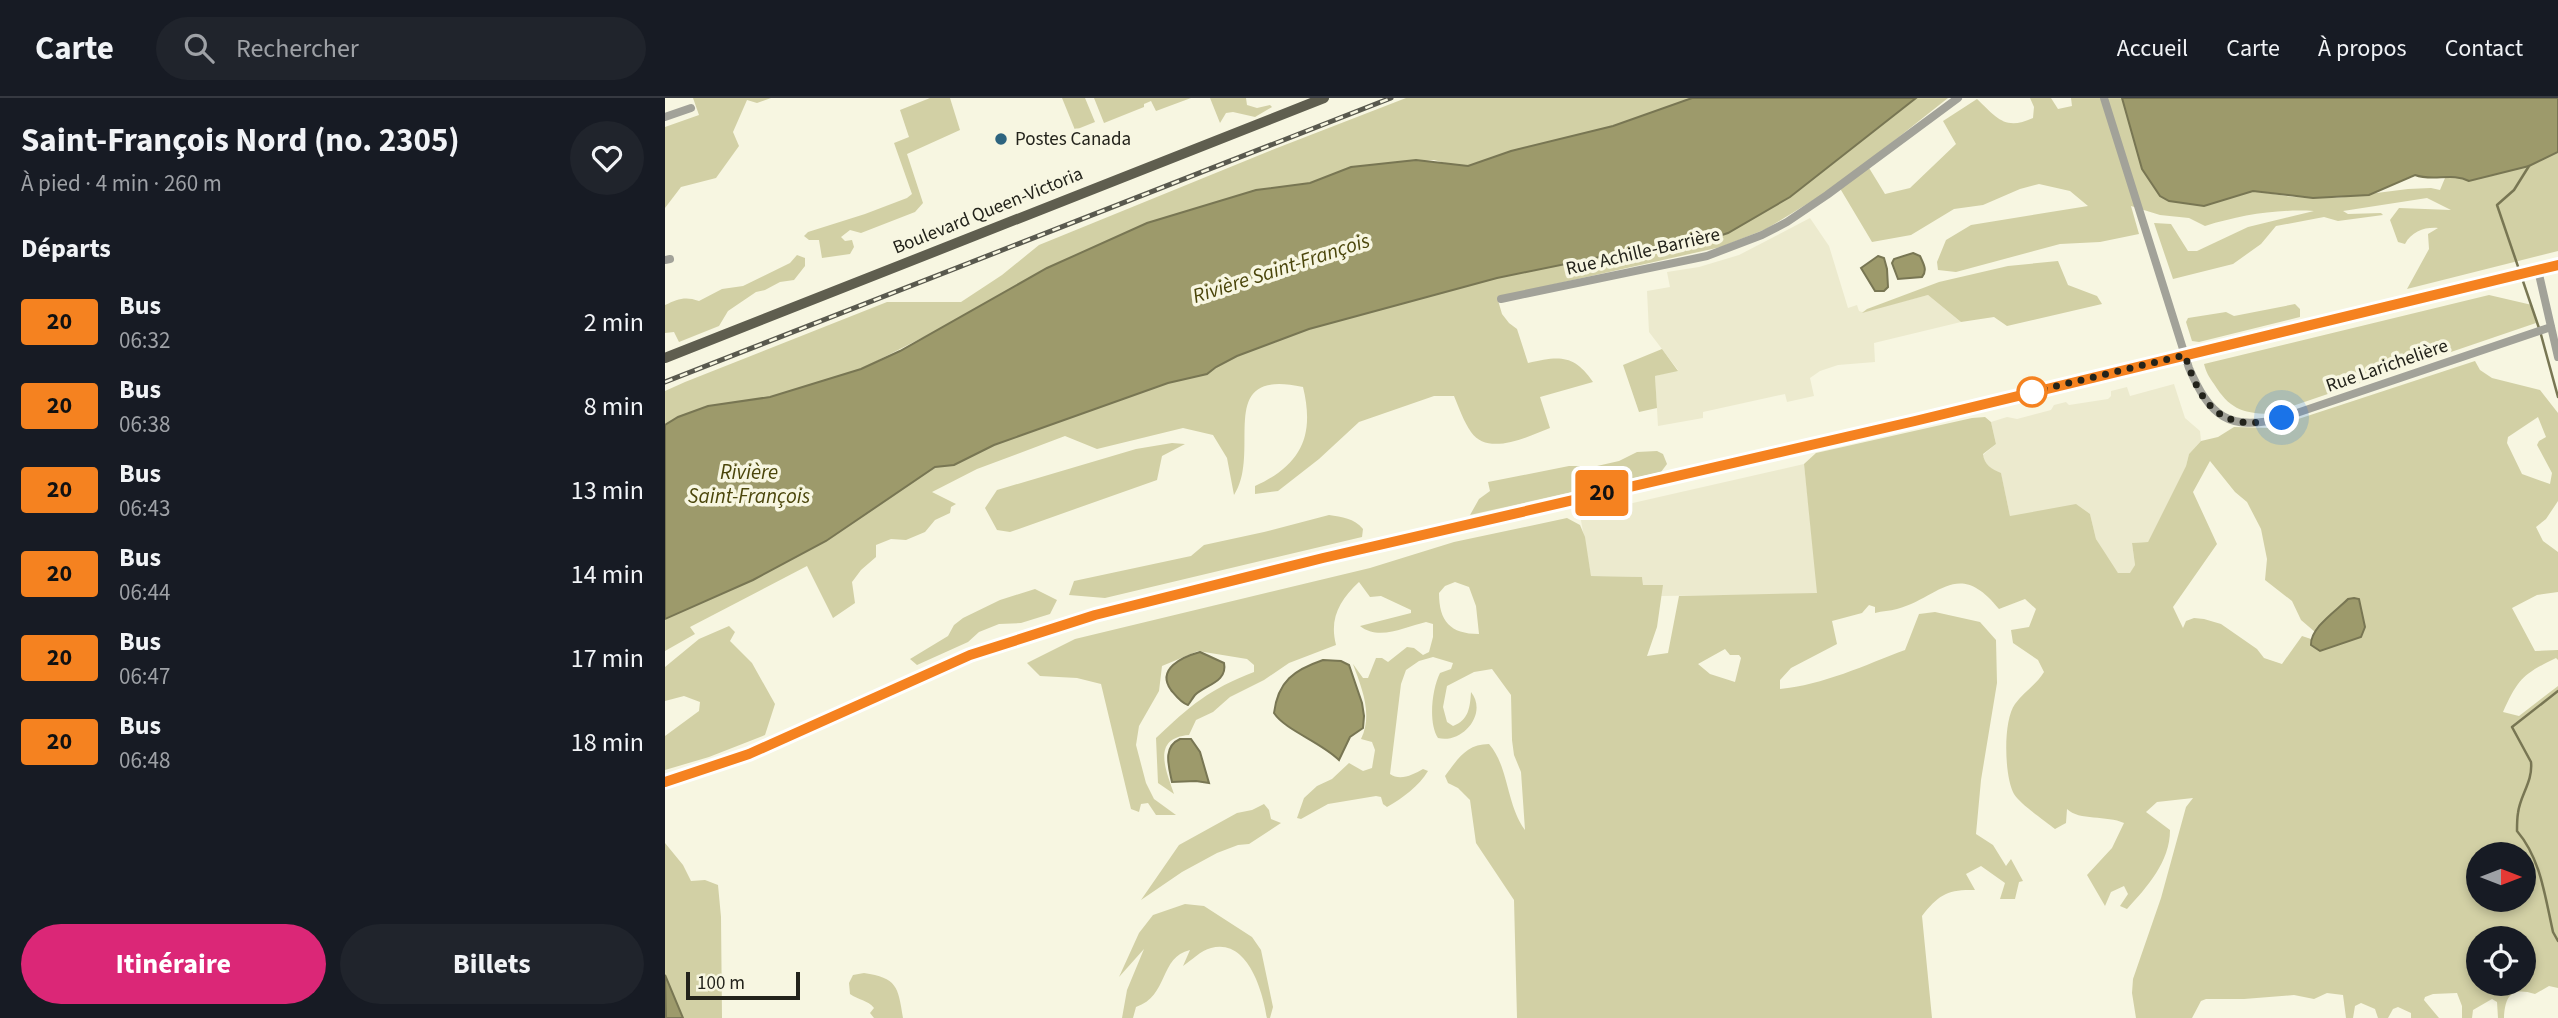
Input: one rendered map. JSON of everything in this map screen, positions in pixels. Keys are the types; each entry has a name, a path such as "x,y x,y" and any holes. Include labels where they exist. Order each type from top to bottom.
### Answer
{"main road":[{"name":"Boulevard Queen-Victoria","path":"665,358 1322,98"}],"street":[{"name":"Rue Achille-Barrière","path":"1501,299 1707,256 1762,235 1827,195 1958,98"},
{"path":"2104,98 2185,355"},
{"path":"665,117 691,108"},
{"path":"665,782 749,754 970,655 1095,615 1323,558 1902,424 2558,265"},
{"path":"2538,270 2558,357"},
{"name":"Rue Larichelière","path":"2185,355 2199,392 2213,409 2229,420 2261,422 2282,418 2551,327"}],"shaded area":[{"path":"693,98 771,98 757,103 747,100 733,132 739,146 716,178 681,187 665,208 665,127 699,115"},
{"path":"930,98 950,98 960,130 907,154 923,203 915,212 861,233 850,230 841,237 845,241 852,240 854,247 850,254 822,258 819,240 809,240 804,236 808,232 865,214 912,194 894,143 909,137 900,110"},
{"path":"1062,98 1085,98 1095,122 1075,130"},
{"path":"1094,98 1191,98 1156,111 1151,101 1144,104 1144,107 1104,123"},
{"path":"1210,98 1246,98 1247,105 1257,108 1270,105 1272,107 1255,117 1226,113 1220,123"},
{"path":"1406,98 1692,98 1613,126 1511,151 1467,166 1434,160 1351,167 1310,183 1256,190 1147,223 861,369 770,397 708,406 665,425 665,391 685,382 887,302 961,302 1002,275 1039,245"},
{"path":"1916,98 1948,98 1866,163 1885,194 1910,188 1956,144 1943,121 1977,99 1996,117 2008,123 2015,123 2033,118 2034,107 2030,98 2051,98 2058,109 2072,106 2071,98 2122,98 2142,169 2204,206 2253,191 2293,197 2337,198 2408,189 2440,190 2445,178 2461,177 2469,181 2529,166 2558,152 2558,251 2407,289 2429,249 2428,234 2438,228 2419,231 2405,244 2398,242 2390,220 2399,208 2451,210 2427,198 2343,211 2348,214 2383,215 2338,221 2324,217 2276,226 2261,244 2233,264 2173,279 2154,223 2171,224 2188,251 2197,251 2248,227 2314,211 2259,214 2205,226 2189,218 2160,215 2131,206 2139,234 2100,242 2060,244 1956,272 1938,270 1937,262 1946,240 1971,225 2088,206 2070,191 2039,184 1983,205 1954,209 1911,235 1872,242 1838,185 1766,229 1721,247 1497,297 1502,314 1517,329 1528,363 1565,359 1579,366 1593,382 1540,397 1550,428 1531,436 1498,444 1478,439 1468,428 1454,396 1434,396 1359,422 1319,459 1278,491 1255,494 1255,486 1284,469 1294,458 1305,434 1307,420 1303,387 1275,384 1258,389 1249,401 1245,417 1242,477 1234,495 1227,458 1213,435 1183,428 1097,449 1065,436 977,469 932,492 956,504 951,507 950,513 935,520 925,532 906,540 891,539 876,545 876,557 852,582 855,603 833,618 807,566 690,627 695,634 665,651 665,619 753,580 826,541 935,467 954,465 994,445 1168,383 1207,374 1236,356 1309,329 1497,278 1639,249 1692,245 1790,197"},
{"path":"1810,218 1829,246 1848,308 1857,305 1862,312 1928,295 1961,322 1874,343 1875,362 1838,365 1820,371 1810,378 1814,396 1787,402 1785,394 1703,412 1703,418 1658,426 1655,376 1678,370 1649,332 1647,291 1670,287 1667,272 1699,267 1739,255"},
{"path":"797,255 805,258 805,266 794,280 780,282 756,292 728,311 719,326 679,342 674,332 665,333 665,305 682,299 699,301 722,289 743,286 790,263"},
{"path":"2058,261 2068,285 2097,296 2102,304 2007,326 1994,317 1961,322 1928,295 1862,313 1939,282 2008,266"},
{"path":"2489,295 2532,305 2536,323 2269,414 2243,410 2231,404 2212,381 2204,364"},
{"path":"2295,304 2300,309 2300,317 2199,342 2192,341 2186,322 2188,318 2226,312 2234,316"},
{"path":"1662,349 1678,371 1655,376 1657,408 1639,412 1623,365"},
{"path":"2475,361 2480,370 2492,378 2540,390 2558,413 2558,501 2546,519 2536,527 2543,541 2558,552 2558,592 2537,595 2512,608 2535,651 2558,650 2558,660 2556,658 2529,673 2513,692 2503,712 2519,716 2558,686 2558,988 2549,986 2536,993 2536,926 2466,926 2466,996 2510,996 2504,1018 2498,1018 2497,1002 2492,999 2473,1010 2472,1018 2462,1018 2462,1006 2457,993 2425,997 2424,1000 2439,1018 2411,1018 2411,1013 2398,1007 2393,1009 2388,1018 2378,1018 2375,1009 2361,1003 2355,1006 2353,1018 2346,1018 2343,995 2327,993 2314,999 2294,995 2206,999 2201,1001 2192,1018 2136,1018 2133,979 2161,898 2186,807 2193,798 2157,802 2146,812 2170,830 2162,863 2127,909 2120,906 2128,894 2124,886 2111,892 2105,906 2087,875 2112,848 2124,823 2086,817 2067,809 2066,823 2055,829 2014,794 2008,775 2006,748 2011,712 2044,672 2038,660 2013,643 2011,630 2029,627 2036,609 2025,599 1999,609 1985,594 1960,583 1949,585 1897,609 1875,613 1875,607 1869,605 1862,613 1832,621 1837,644 1791,668 1780,680 1780,689 1796,687 1844,674 1905,650 1919,614 1935,612 1980,622 1996,640 1997,683 1981,780 1976,834 1993,845 2006,866 2011,859 2023,881 2019,882 2015,899 2000,899 2005,883 1981,866 1966,874 1975,890 1944,895 1922,916 1932,1018 1517,1018 1514,900 1476,843 1470,800 1458,788 1448,783 1445,776 1468,750 1489,744 1496,753 1514,809 1525,830 1521,772 1514,755 1512,740 1511,695 1492,669 1474,672 1447,686 1443,707 1447,722 1453,726 1465,717 1471,692 1477,709 1475,717 1464,732 1447,739 1438,738 1435,732 1432,706 1440,673 1451,669 1453,663 1433,657 1419,661 1406,670 1401,684 1390,774 1402,777 1423,769 1428,771 1420,782 1387,807 1381,797 1376,796 1328,804 1301,819 1297,818 1304,798 1317,786 1332,779 1349,763 1363,771 1372,768 1375,750 1372,742 1361,739 1366,711 1363,692 1353,664 1363,678 1368,678 1376,658 1388,662 1407,647 1414,648 1423,655 1429,652 1433,637 1433,624 1426,622 1384,633 1360,626 1411,613 1411,610 1381,596 1370,597 1359,582 1346,596 1335,618 1336,645 1289,663 1264,680 1230,697 1213,712 1196,720 1189,735 1169,742 1164,757 1174,794 1158,783 1156,738 1201,699 1254,672 1254,665 1247,659 1198,651 1162,666 1159,691 1139,726 1136,745 1146,783 1154,799 1176,815 1156,815 1148,803 1141,804 1139,812 1131,809 1101,684 1077,678 1040,676 1027,663 1075,639 1370,568 1454,542 1567,518 1580,525 1585,537 1591,576 1642,577 1643,585 1663,585 1657,627 1647,656 1668,653 1679,596 1817,593 1804,464 1816,453 1972,418 1985,417 1991,422 1996,444 1983,454 1989,466 2001,473 2010,516 2076,504 2090,514 2096,539 2118,573 2130,573 2135,565 2132,543 2148,542 2186,466 2189,454 2201,441 2218,437 2234,427 2271,428","holes":["2538,417 2546,437 2537,445 2552,473 2550,484 2522,474 2507,443 2508,437","2210,461 2235,492 2247,502 2261,529 2267,559 2265,580 2292,601 2301,620 2315,632 2348,599 2361,637 2320,651 2311,645 2311,639 2302,636 2282,664 2264,658 2257,649 2221,624 2194,618 2186,621 2183,628 2173,607 2217,544 2193,492","1455,582 1469,587 1476,606 1479,634 1461,632 1448,624 1441,611 1439,593 1445,586","1725,649 1730,655 1739,655 1741,658 1735,682 1710,674 1698,664"]},
{"path":"2174,384 2185,418 2200,431 2201,441 2189,454 2186,466 2148,542 2132,543 2135,565 2131,573 2118,573 2104,554 2096,539 2090,514 2010,516 2001,474 1984,461 1983,455 1996,444 1991,422 2007,417 2017,419 2051,410 2054,405 2066,402 2069,405 2108,399 2111,391 2127,387 2130,396"},
{"path":"1172,443 1185,444 1162,456 1157,480 1010,532 997,530 985,508 997,490 1136,449"},
{"path":"1657,451 1663,454 1667,464 1661,472 1470,515 1479,499 1490,491 1488,482 1569,466 1597,466 1619,461 1637,452"},
{"path":"1804,464 1818,594 1661,596 1662,586 1643,585 1642,577 1591,576 1580,515"},
{"path":"1329,515 1356,522 1363,529 1362,537 1105,598 1069,595 1074,581 1191,556 1204,545"},
{"path":"1035,589 1057,600 1050,614 1021,623 999,624 979,632 968,642 917,665 910,659 948,636 954,625 963,618 1000,600"},
{"path":"729,626 735,632 730,641 752,663 775,704 765,735 709,757 665,770 665,736 699,711 700,702 684,696 665,701 665,667 699,639"},
{"path":"1264,804 1271,819 1281,823 1249,844 1217,853 1182,872 1141,900 1179,845 1237,813"},
{"path":"665,843 683,865 691,881 705,880 718,885 722,1018 665,1018"},
{"path":"1185,904 1204,906 1252,937 1261,950 1273,1007 1270,1018 1267,1018 1257,982 1244,959 1235,951 1224,947 1207,949 1183,966 1190,950 1180,954 1173,960 1154,994 1147,1002 1136,1007 1133,1018 1122,1018 1127,990 1144,949 1119,977 1139,933 1153,915"},
{"path":"864,973 883,978 894,985 903,1018 874,1018 870,1013 874,1008 872,1005 850,994 849,983 853,975"}],"water":[{"name":"Rivière Saint-François","path":"1692,98 1916,98 1790,197 1728,233 1692,245 1639,249 1497,278 1309,329 1237,356 1207,374 1168,383 994,445 954,465 935,467 826,541 753,580 665,619 665,425 678,417 708,406 770,397 861,369 900,351 1047,268 1147,223 1256,190 1310,183 1351,167 1416,160 1468,166 1511,151 1613,126"},
{"path":"2122,98 2558,98 2558,152 2529,166 2469,181 2456,177 2429,178 2415,175 2369,195 2313,198 2253,191 2204,206 2169,201 2160,196 2142,169"},
{"path":"1913,253 1920,256 1924,274 1922,277 1898,279 1892,263 1894,259"},
{"path":"1878,256 1884,258 1887,269 1888,287 1884,291 1875,291 1861,268"},
{"path":"2348,599 2359,599 2365,627 2361,637 2320,651 2311,645 2319,626"},
{"path":"1200,652 1224,663 1223,675 1195,695 1188,705 1171,690 1167,676 1173,665"},
{"path":"1323,660 1341,661 1349,665 1362,703 1363,728 1350,737 1339,760 1286,725 1274,713 1279,693 1289,678"},
{"path":"1180,739 1191,739 1200,752 1209,783 1172,782 1168,764 1169,752"},
{"path":"665,975 683,1018 666,1018"}],"waterway":[{"path":"2529,166 2514,190 2497,205 2540,331 2558,397"},
{"path":"2558,691 2512,727 2531,762 2530,776 2519,806 2517,831 2537,866 2553,932 2558,941"}],"railway":[{"path":"665,382 1391,98"}],"bus line":[{"name":"20","path":"665,782 749,754 970,655 1095,615 1323,558 1915,421 2558,265"}],"place":[{"name":"Postes Canada","path":"1001,139"}],"route":[{"path":"2032,392 2185,355 2199,392 2221,416 2251,423 2282,418"}]}
